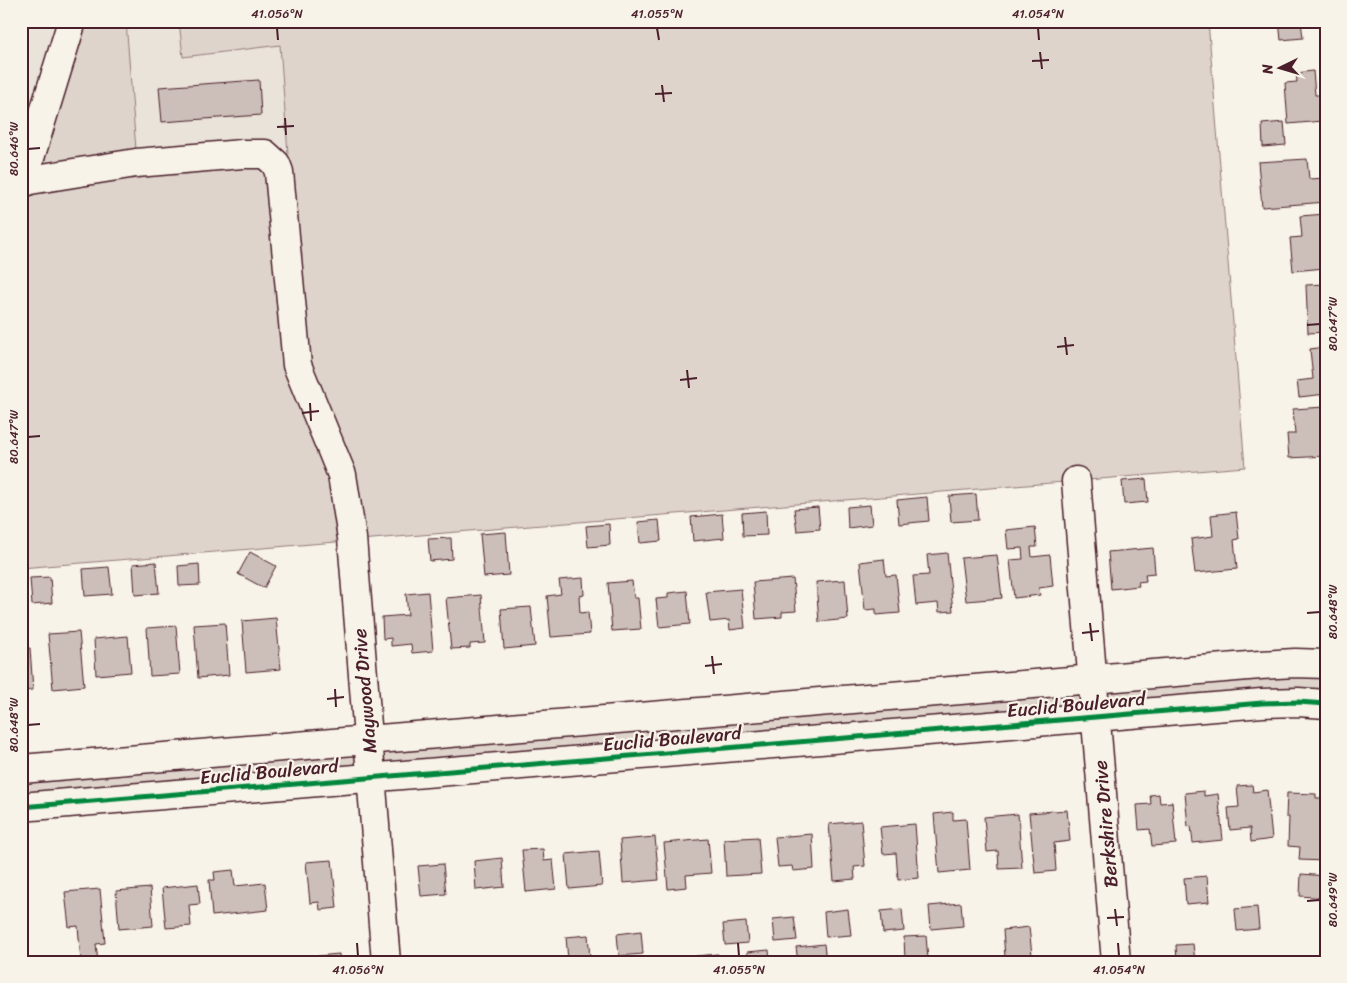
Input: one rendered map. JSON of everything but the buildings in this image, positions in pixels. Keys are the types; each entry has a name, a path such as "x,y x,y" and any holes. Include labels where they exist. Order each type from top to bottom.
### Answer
{"street":[{"path":"22,184 72,21"},
{"name":"Maywood Drive","path":"22,184 30,180 136,163 242,154 264,154 276,164 279,172 297,365 342,475 352,540 386,962"},
{"name":"Berkshire Drive","path":"1076,481 1116,962"},
{"name":"Euclid Boulevard","path":"21,769 1260,665 1326,664"},
{"path":"1260,665 1262,703"},
{"name":"Euclid Boulevard","path":"21,807 1262,703 1298,702 1326,704"},
{"path":"731,709 733,748"}],"shaded area":[{"path":"21,21 79,21 21,184"},
{"path":"79,21 126,21 137,163 288,154 280,45 183,57 179,21 1208,21 1245,467 21,568 21,184"},
{"path":"126,21 179,21 183,57 280,45 288,154 136,163"},
{"path":"1326,664 1326,704 21,807 21,769"}],"cycle path":[{"path":"21,807 1262,703 1298,702 1326,704"}]}
